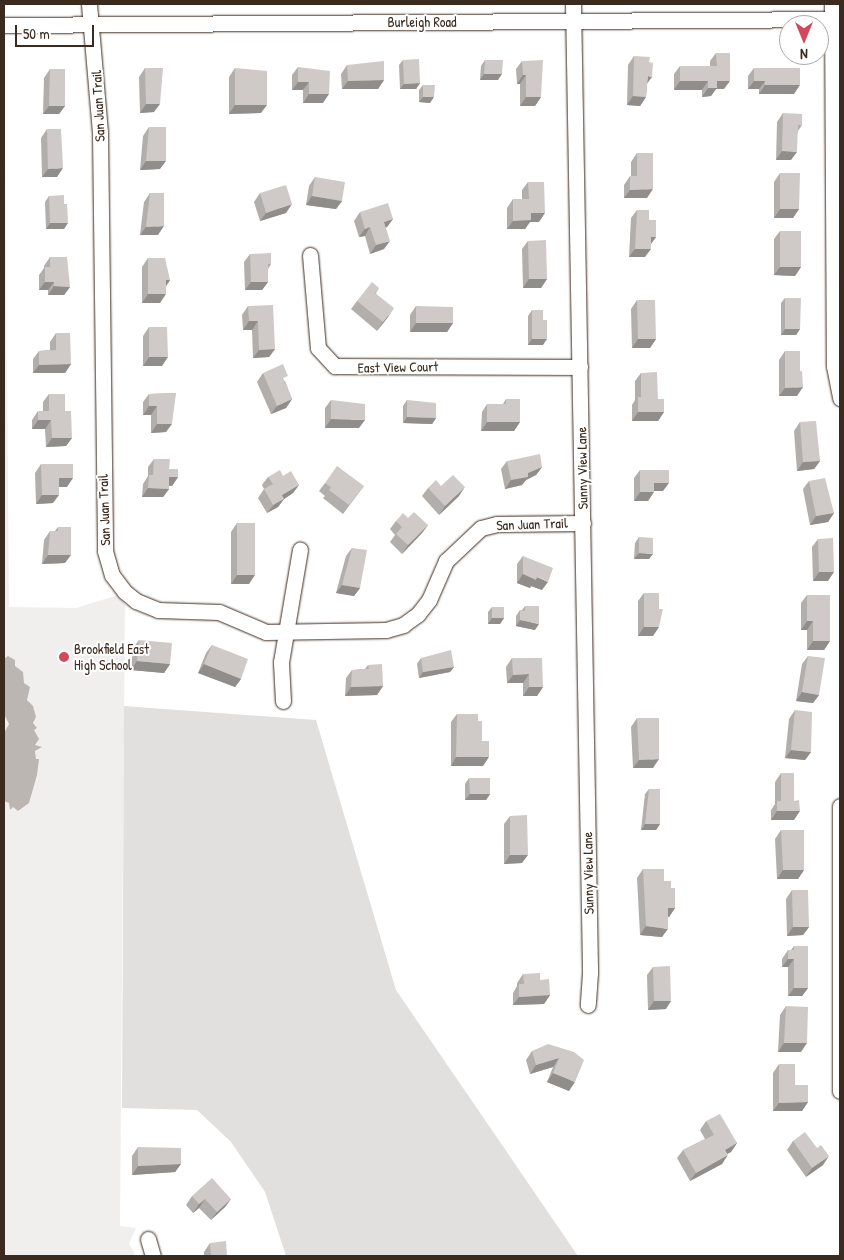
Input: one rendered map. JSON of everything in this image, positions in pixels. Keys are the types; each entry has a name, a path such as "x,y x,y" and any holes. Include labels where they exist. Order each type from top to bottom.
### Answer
{"street":[{"name":"San Juan Trail","path":"89,4 89,25 97,72 100,132 103,460 107,560 118,584 147,606 171,612 219,612 233,615 258,630 285,633 369,632 395,628 418,614 430,600 446,561 481,528 497,524 583,523"},
{"name":"Sunny View Lane","path":"573,4 590,973 588,1005"},
{"path":"832,4 836,19 837,251 834,366 840,398"},
{"name":"Burleigh Road","path":"4,25 836,19"},
{"name":"East View Court","path":"310,255 318,348 335,366 580,366"},
{"path":"283,701 280,679 285,633 300,550"},
{"path":"840,806 840,1091"},
{"path":"148,1239 153,1256"}],"shaded area":[{"name":"Brookfield East High School","path":"4,31 9,607 76,608 118,595 125,605 120,1226 136,1228 129,1244 136,1256 4,1256"},
{"path":"8,656 15,660 15,666 23,672 24,683 30,687 27,700 33,706 36,717 33,723 37,728 34,730 39,739 35,745 42,747 35,751 36,759 39,759 37,775 29,803 18,811 13,807 10,810 9,803 4,801 4,733 9,724 4,714 4,659"},
{"path":"124,706 316,720 396,990 578,1256 286,1256 265,1192 231,1142 197,1110 122,1108"}],"building":[{"path":"716,53 730,53 730,81 717,81 717,88 708,88 708,81 680,81 680,66 717,66"},
{"path":"634,56 650,57 649,62 653,63 652,77 648,76 646,97 633,96"},
{"path":"419,59 420,83 404,84 403,60"},
{"path":"485,60 503,60 502,74 484,74"},
{"path":"543,60 541,97 526,97 526,75 523,75 522,61"},
{"path":"384,61 384,80 348,81 347,65"},
{"path":"298,67 330,71 329,94 309,94 309,82 298,82"},
{"path":"145,68 163,68 160,104 146,104"},
{"path":"235,68 267,71 267,105 235,105"},
{"path":"754,68 800,68 800,85 765,85 765,81 754,81"},
{"path":"50,69 65,69 65,106 49,106"},
{"path":"423,85 435,85 434,97 423,97"},
{"path":"783,113 802,114 802,125 798,125 797,152 782,151"},
{"path":"149,127 166,127 166,161 146,161"},
{"path":"47,129 61,129 63,168 48,169"},
{"path":"637,153 653,153 653,189 630,190 630,176 637,176"},
{"path":"780,173 800,173 799,209 780,209"},
{"path":"315,177 345,182 342,201 312,196"},
{"path":"528,182 544,182 545,213 531,213 531,220 513,221 513,199 529,199"},
{"path":"286,185 292,204 266,213 260,193"},
{"path":"150,193 164,193 164,226 146,227"},
{"path":"64,195 64,204 67,204 68,223 50,223 49,196"},
{"path":"388,203 393,219 384,222 390,241 376,245 370,227 365,229 360,212"},
{"path":"637,210 649,210 649,220 656,220 656,237 651,237 651,249 635,249"},
{"path":"780,231 801,231 801,267 780,267"},
{"path":"546,240 547,279 529,279 528,241"},
{"path":"271,253 271,264 268,264 268,282 251,282 250,254"},
{"path":"50,257 67,257 70,287 54,286 54,282 45,282 45,267 50,267"},
{"path":"148,258 165,258 170,280 166,280 166,294 148,294"},
{"path":"372,282 379,288 375,293 394,308 383,322 357,301"},
{"path":"785,298 801,298 800,329 785,329"},
{"path":"637,300 655,300 656,339 638,339"},
{"path":"273,305 275,349 259,350 258,321 249,321 248,306"},
{"path":"416,306 453,307 453,323 416,323"},
{"path":"532,310 543,310 543,320 547,320 547,339 532,339"},
{"path":"149,327 167,327 168,357 149,357"},
{"path":"56,333 70,333 71,364 39,365 39,351 56,350"},
{"path":"785,351 800,351 800,371 802,371 803,387 785,388"},
{"path":"283,364 288,376 283,378 292,399 277,406 263,373"},
{"path":"657,372 658,399 664,399 664,412 638,412 638,397 641,397 641,373"},
{"path":"176,393 172,424 157,424 157,406 149,406 149,394"},
{"path":"49,394 65,394 65,411 71,411 72,438 52,438 51,420 38,420 38,411 49,411"},
{"path":"506,399 520,399 520,422 487,422 487,404 506,404"},
{"path":"331,400 365,404 365,420 331,419"},
{"path":"407,400 436,403 436,418 407,417"},
{"path":"816,421 820,461 803,462 800,422"},
{"path":"540,454 542,467 528,473 528,477 511,480 507,461"},
{"path":"154,459 170,459 169,469 178,469 178,477 169,477 169,489 148,488 149,475 153,475"},
{"path":"41,464 73,464 73,478 59,478 59,495 42,495"},
{"path":"337,466 364,486 349,505 329,490 331,487 325,483"},
{"path":"280,470 283,476 291,471 299,485 282,495 284,499 273,505 264,489 273,484 268,477"},
{"path":"640,470 669,470 669,483 654,483 654,492 640,492"},
{"path":"453,475 465,487 445,506 428,488 436,480 441,486"},
{"path":"825,478 834,513 816,516 809,481"},
{"path":"414,512 428,525 408,545 396,534 402,527 396,521 403,513 408,518"},
{"path":"237,523 255,523 255,575 237,575"},
{"path":"58,527 71,527 71,555 48,555 50,531 58,531"},
{"path":"639,537 653,538 653,554 639,553"},
{"path":"833,538 834,572 819,572 818,539"},
{"path":"352,548 367,550 360,588 342,585"},
{"path":"523,556 553,568 548,582 537,577 536,580 523,574"},
{"path":"644,593 659,593 659,609 663,609 659,627 644,627"},
{"path":"807,595 830,595 830,641 813,641 813,621 807,621"},
{"path":"525,606 539,606 539,624 520,620 520,610 525,611"},
{"path":"492,607 504,607 504,618 492,618"},
{"path":"139,640 172,643 170,664 137,661"},
{"path":"212,645 248,659 241,679 204,664"},
{"path":"451,650 454,667 423,672 421,658"},
{"path":"808,656 825,658 819,695 802,692"},
{"path":"512,658 542,658 543,687 529,687 529,674 513,675"},
{"path":"382,664 383,686 351,687 352,670 369,669 368,665"},
{"path":"795,710 812,712 811,752 791,750"},
{"path":"457,714 478,714 478,721 482,721 482,741 489,741 489,757 456,757"},
{"path":"637,718 659,718 659,759 639,760"},
{"path":"781,773 794,773 794,801 799,800 800,811 777,811 777,801 781,801"},
{"path":"469,778 490,778 490,794 470,794"},
{"path":"649,789 660,789 660,824 645,824"},
{"path":"527,815 528,855 510,855 510,816"},
{"path":"781,830 804,830 804,870 783,870"},
{"path":"643,869 664,869 664,881 671,881 671,888 675,888 675,908 668,908 668,929 646,926"},
{"path":"792,890 808,890 809,927 793,927"},
{"path":"794,946 808,946 808,988 794,988 794,959 788,959 788,950 794,950"},
{"path":"670,966 671,1001 654,1001 653,967"},
{"path":"540,973 540,980 549,979 550,995 519,997 519,984 524,984 523,974"},
{"path":"786,1006 808,1007 807,1043 784,1043"},
{"path":"548,1044 574,1052 584,1060 575,1082 553,1073 559,1058 536,1065 532,1051"},
{"path":"779,1064 795,1064 795,1085 808,1085 808,1102 779,1103"},
{"path":"720,1114 737,1143 725,1150 728,1155 696,1173 683,1150 714,1135 706,1121"},
{"path":"805,1132 817,1148 821,1145 829,1156 812,1168 793,1141"},
{"path":"138,1147 181,1148 181,1164 138,1166"},
{"path":"212,1178 231,1199 217,1212 205,1199 199,1204 192,1196"},
{"path":"226,1241 227,1256 211,1256 210,1243"}],"place":[{"name":"Brookfield East High School","path":"64,657"}]}
